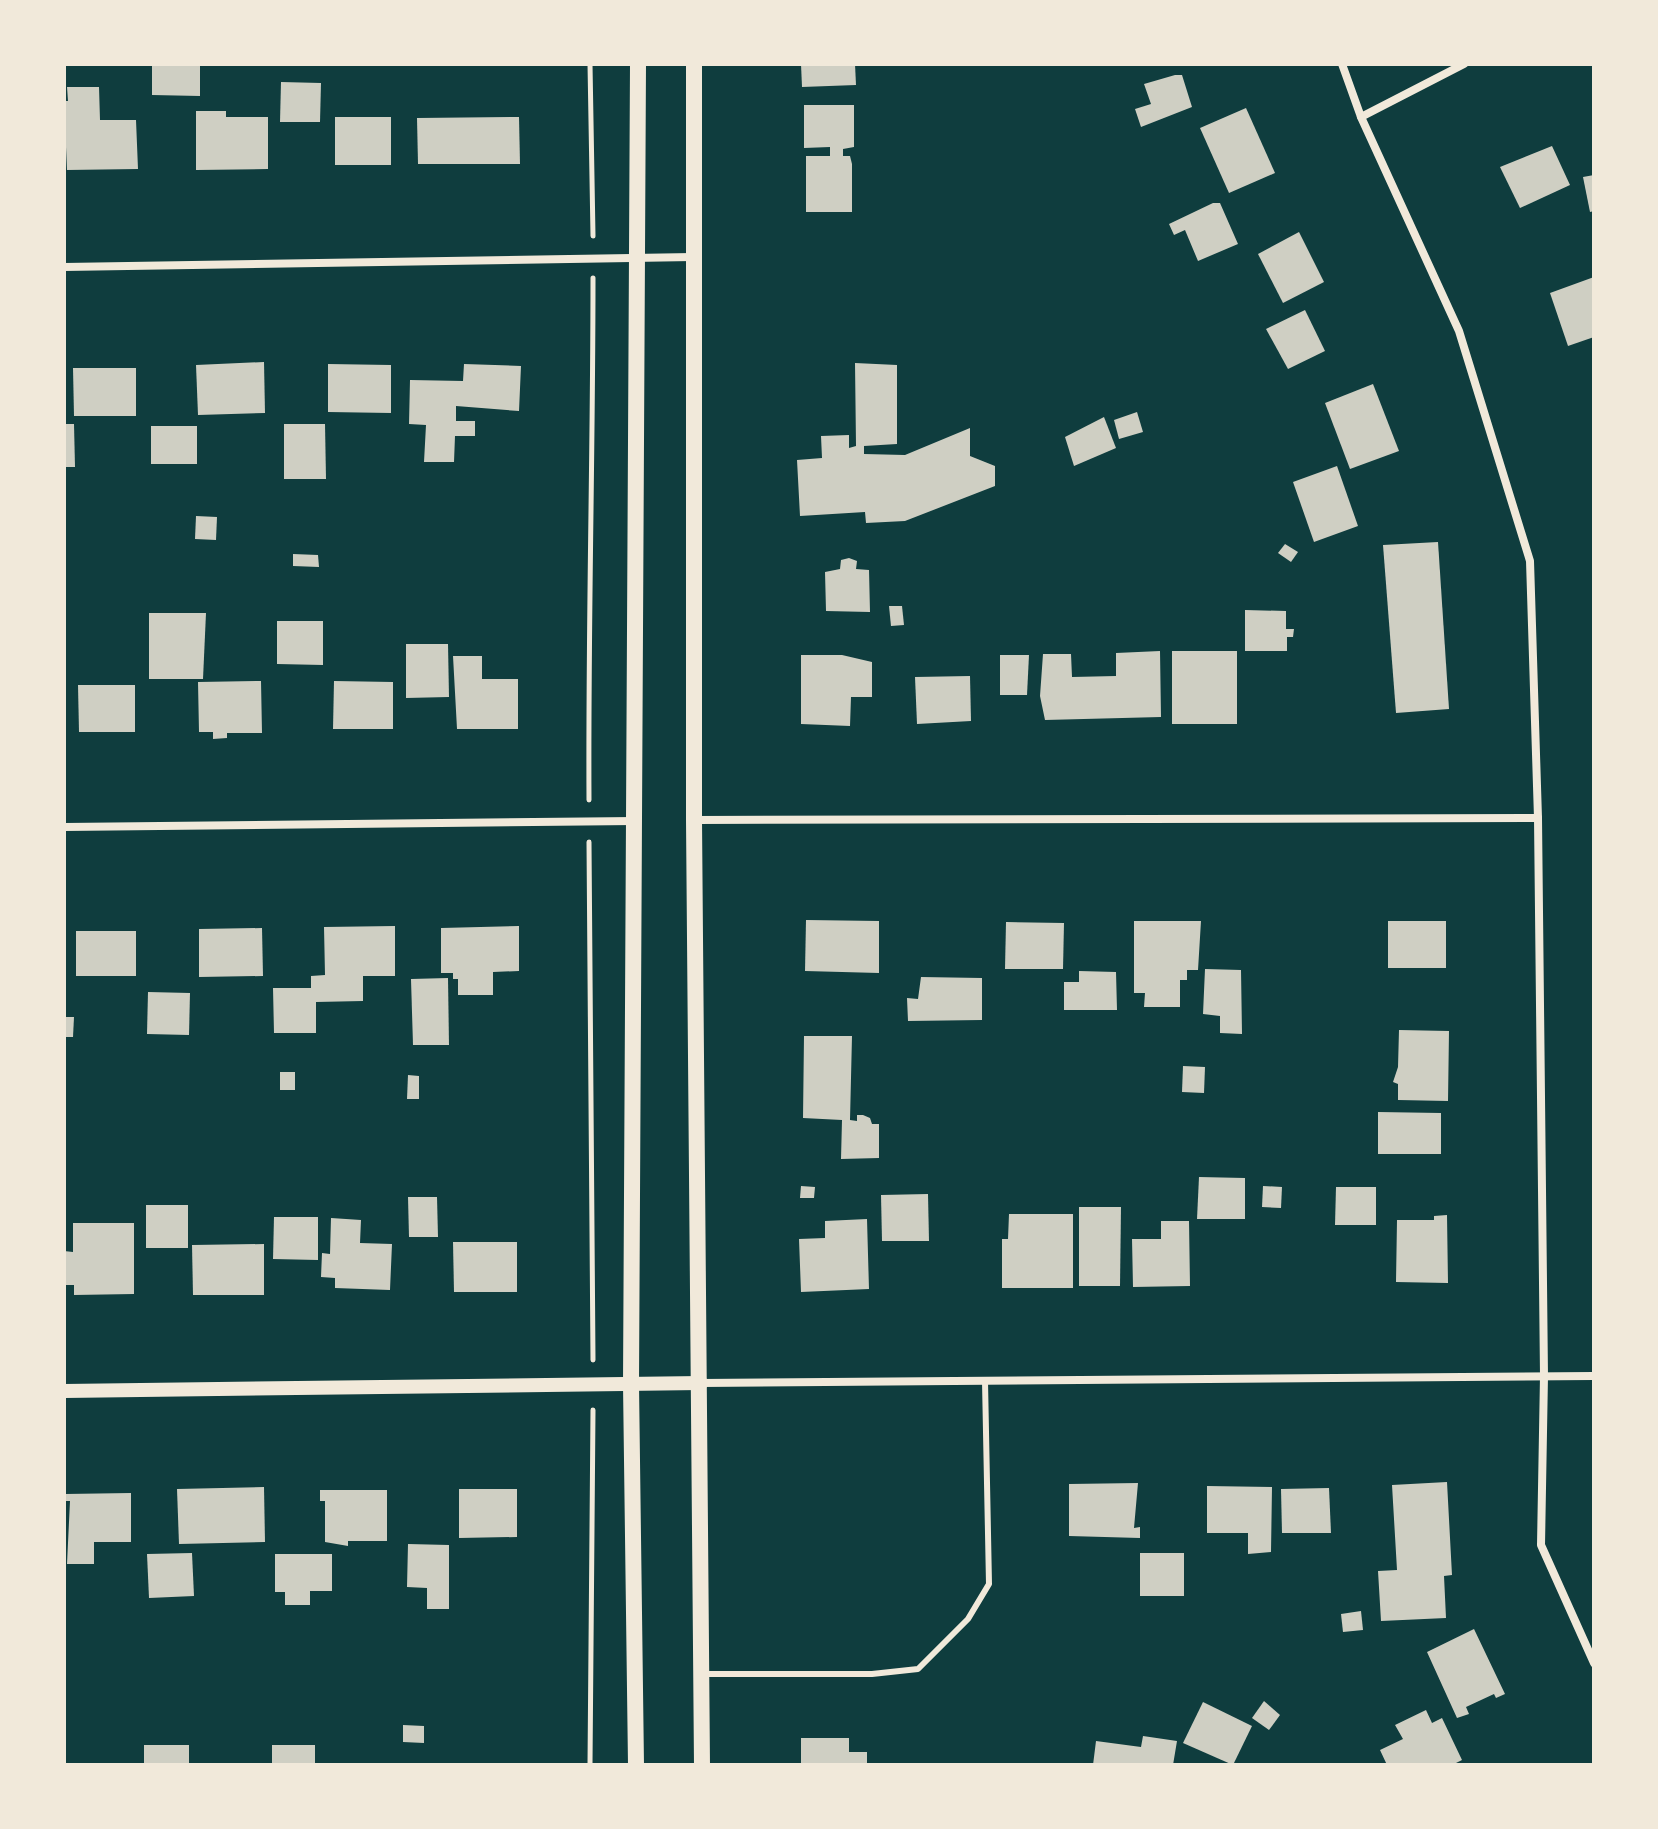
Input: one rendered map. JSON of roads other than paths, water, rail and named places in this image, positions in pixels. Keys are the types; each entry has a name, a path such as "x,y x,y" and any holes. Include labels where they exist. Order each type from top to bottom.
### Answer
{"main road":[{"path":"636,1765 631,1384 638,64"},
{"path":"694,64 694,820 702,1765"}],"street":[{"path":"1342,64 1361,117 1459,331 1530,561 1538,818 1544,1376 1541,1545 1594,1663"},
{"path":"1361,117 1464,64"},
{"path":"64,267 693,257"},
{"path":"694,820 1538,818"},
{"path":"64,827 635,821"},
{"path":"64,1391 1594,1376"}],"lane":[{"path":"701,1674 872,1674 918,1669 968,1619 989,1584 985,1381"}]}
